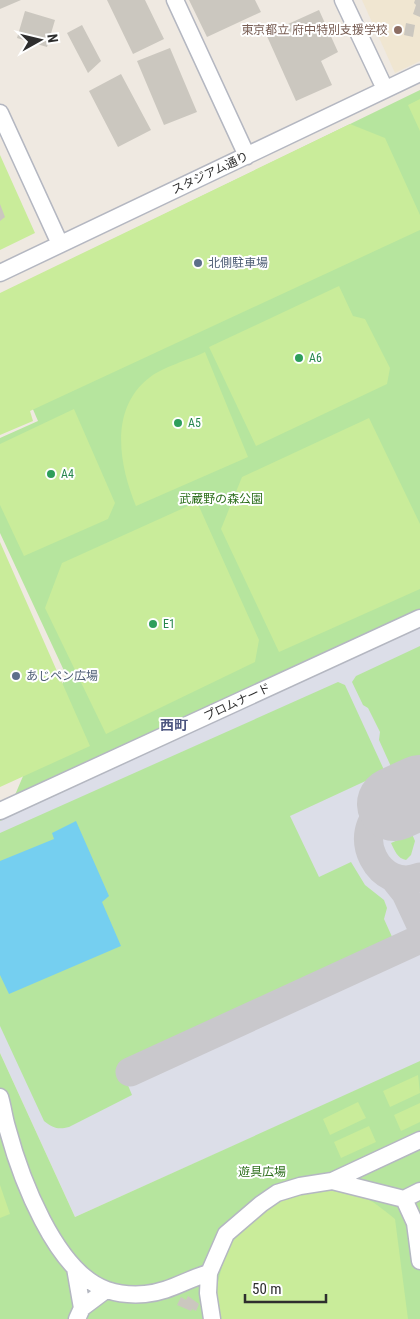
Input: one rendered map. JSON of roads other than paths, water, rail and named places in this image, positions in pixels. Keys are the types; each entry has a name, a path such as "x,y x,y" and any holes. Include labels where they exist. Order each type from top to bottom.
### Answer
{"street":[{"path":"175,0 247,156"},
{"path":"343,0 385,89"},
{"name":"スタジアム通り","path":"0,273 420,73"},
{"path":"0,113 60,244"},
{"name":"プロムナード","path":"0,811 420,618"},
{"path":"0,1097 7,1127 34,1206 75,1268 106,1290 146,1294 180,1286 209,1273"},
{"path":"212,1319 208,1293 209,1273 226,1234 277,1193 300,1186 332,1181 420,1140"},
{"path":"332,1181 404,1199 420,1191"},
{"path":"404,1199 418,1223 420,1261"},
{"path":"75,1268 80,1314"},
{"path":"80,1314 106,1290"}],"water":[{"path":"76,821 109,896 102,902 121,946 9,994 0,975 0,861 54,839 52,833"}],"place":[{"name":"東京都立 府中特別支援学校","path":"398,30"},
{"name":"北側駐車場","path":"198,263"},
{"name":"A6","path":"299,358"},
{"name":"A5","path":"178,423"},
{"name":"A4","path":"51,474"},
{"name":"E1","path":"153,624"},
{"name":"あじペン広場","path":"16,676"}],"district":[{"name":"西町","path":"174,725"}],"park label":[{"name":"武蔵野の森公園","path":"221,499"},
{"name":"遊具広場","path":"262,1172"}]}
